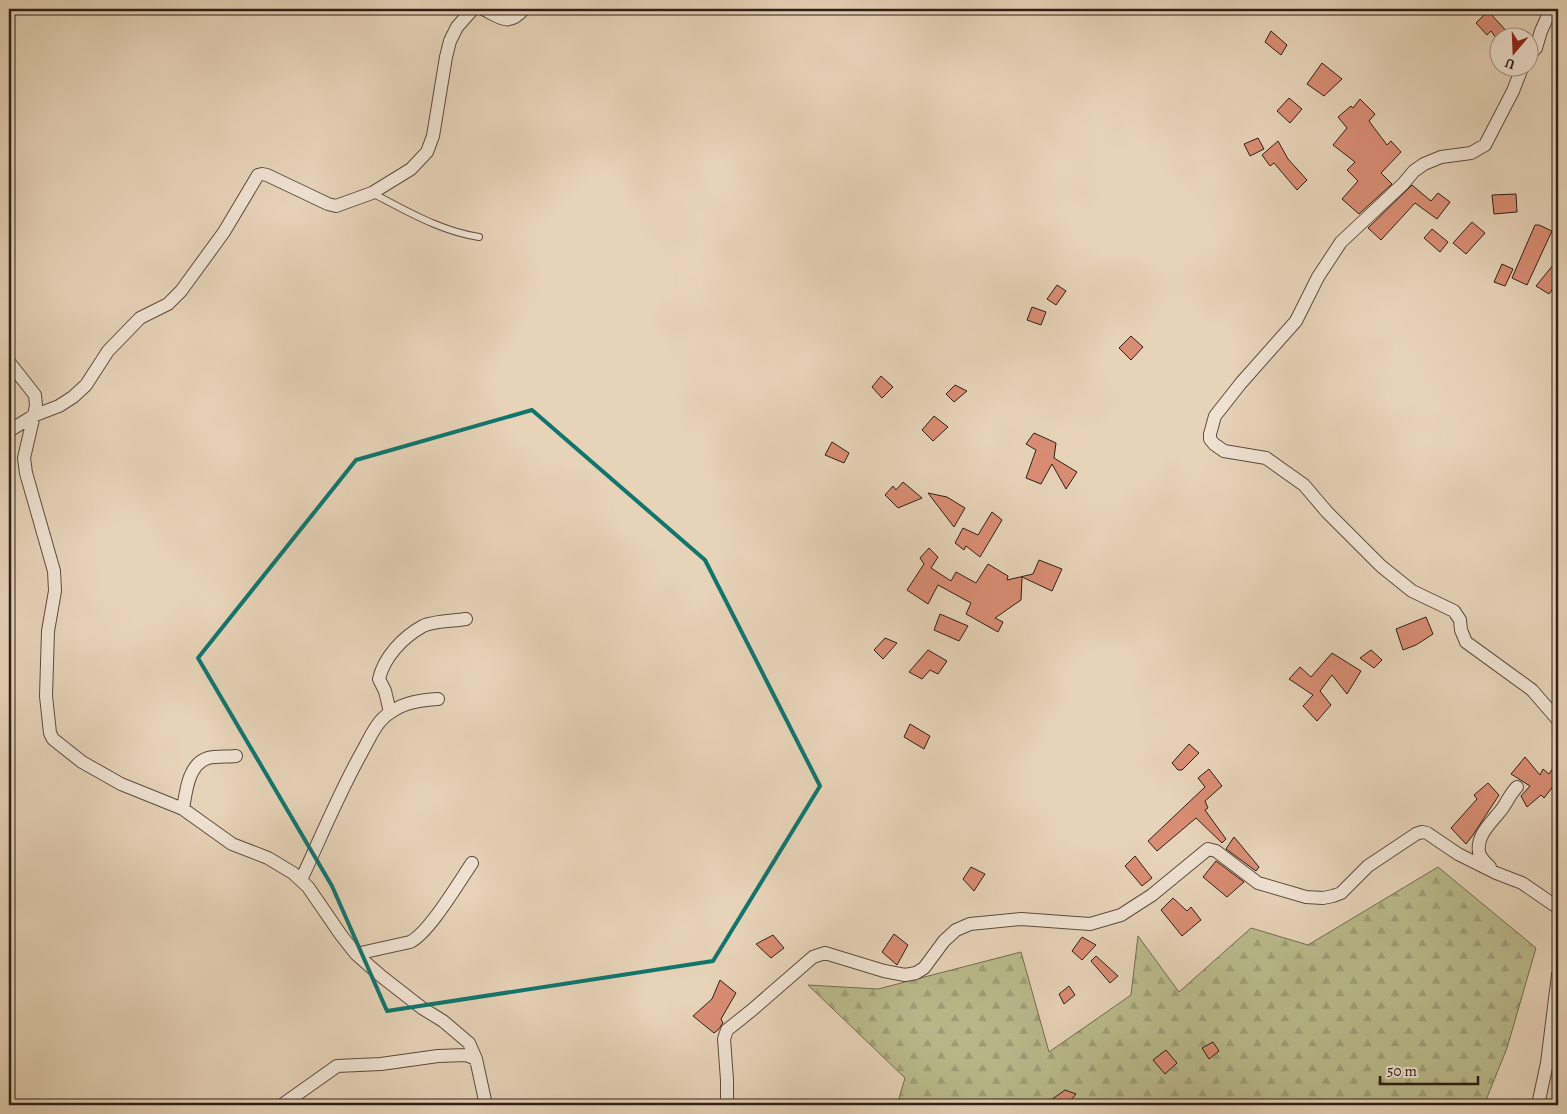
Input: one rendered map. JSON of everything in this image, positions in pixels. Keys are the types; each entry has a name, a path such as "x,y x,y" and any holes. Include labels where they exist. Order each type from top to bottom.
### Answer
{"street":[{"path":"9,431 33,416 58,406 73,397 86,385 108,351 140,318 168,304 181,291 224,232 258,175 267,175 336,206 372,193 411,168 428,152 433,136 450,41 457,28 473,9"},
{"path":"482,9 508,20 515,18 524,9"},
{"path":"1540,31 1551,9"},
{"path":"1518,78 1485,145 1471,153 1441,157 1424,164 1414,171 1403,184 1341,242 1314,284 1296,321 1247,376 1215,416 1210,439 1224,451 1266,458 1304,486 1381,566 1412,592 1454,611 1460,620 1463,637 1466,642 1532,690 1558,720"},
{"path":"9,362 35,395 36,406 24,458 54,570 55,591 48,631 46,696 52,739 82,762 121,784 183,809 232,844 268,858 293,873 308,887 356,954 422,1008 436,1016 464,1038 476,1059 486,1105"},
{"path":"390,712 385,691 379,679 384,663 403,641 424,626 466,619"},
{"path":"301,880 347,780 378,723 390,712 419,700 438,699"},
{"path":"183,809 190,775 199,763 208,758 236,756"},
{"path":"1496,872 1480,856 1478,844 1483,832 1517,787"},
{"path":"727,1105 724,1040 727,1030 813,957 825,953 884,971 905,974 916,973 924,968 944,941 956,930 970,924 1021,919 1090,924 1121,915 1152,895 1208,848 1216,850 1258,883 1284,892 1306,897 1323,898 1334,896 1341,892 1368,866 1416,834 1427,832 1458,854 1522,883 1556,908 1558,892"},
{"path":"356,954 416,939 426,930 472,862"},
{"path":"1538,1105 1547,1063 1558,975"},
{"path":"282,1105 337,1066 381,1064 438,1056 466,1055 476,1059"}],"lane":[{"path":"372,193 431,224 463,235 479,237"}],"highlighted area":[{"path":"532,410 705,560 820,786 713,961 387,1011 332,886 198,658 356,460"}],"green space":[{"path":"1438,867 1536,948 1507,1048 1484,1105 897,1105 905,1078 808,985 878,989 1021,952 1049,1052 1131,995 1138,936 1179,992 1251,928 1308,945"}],"building":[{"path":"1488,11 1504,28 1490,28 1490,32 1487,35 1476,23"},
{"path":"1271,31 1287,45 1281,55 1265,42"},
{"path":"1322,63 1342,79 1324,96 1307,84"},
{"path":"1289,98 1302,109 1290,123 1277,111"},
{"path":"1360,99 1375,114 1369,121 1387,145 1391,141 1401,152 1381,173 1392,184 1359,214 1342,199 1358,181 1347,170 1355,162 1333,145 1347,128 1338,117 1351,106 1353,108"},
{"path":"1258,138 1264,149 1250,156 1244,144"},
{"path":"1278,141 1288,159 1307,180 1297,190 1274,163 1270,166 1262,155"},
{"path":"1412,185 1431,201 1438,193 1450,202 1437,219 1415,203 1381,240 1368,228"},
{"path":"1516,194 1517,212 1494,214 1492,195"},
{"path":"1472,222 1485,233 1466,254 1453,243"},
{"path":"1535,225 1552,231 1527,285 1512,278"},
{"path":"1432,229 1448,242 1440,252 1424,238"},
{"path":"1558,259 1558,281 1549,294 1536,286"},
{"path":"1502,264 1513,269 1505,286 1494,282"},
{"path":"1057,285 1066,291 1056,305 1047,299"},
{"path":"1032,307 1046,312 1041,325 1027,320"},
{"path":"1131,336 1143,347 1131,360 1119,348"},
{"path":"881,376 893,387 882,398 872,387"},
{"path":"955,385 967,391 954,402 946,394"},
{"path":"934,416 948,427 933,441 922,430"},
{"path":"1034,433 1056,443 1054,458 1077,472 1066,489 1052,464 1041,484 1026,478 1036,450 1026,444"},
{"path":"832,442 849,453 844,463 825,455"},
{"path":"903,482 922,498 898,508 885,495 893,486 896,490"},
{"path":"928,493 947,497 965,508 954,527"},
{"path":"992,512 1002,520 980,557 966,546 964,550 955,543 963,528 978,535"},
{"path":"929,548 938,557 931,568 951,581 956,572 976,583 988,564 1008,576 1007,580 1033,574 1039,560 1062,569 1052,591 1022,577 1021,600 995,618 1003,622 998,632 966,614 971,603 938,585 928,604 907,590 924,564 920,558"},
{"path":"940,614 968,626 959,641 934,630"},
{"path":"1426,617 1433,634 1416,645 1403,650 1396,629"},
{"path":"885,638 897,643 883,659 874,650"},
{"path":"928,650 947,661 938,674 930,670 922,679 909,672"},
{"path":"1371,650 1382,660 1374,668 1360,658"},
{"path":"1332,653 1361,671 1347,694 1332,675 1320,691 1331,705 1317,721 1303,706 1313,695 1289,679 1300,667 1311,677"},
{"path":"910,724 930,736 924,749 904,737"},
{"path":"1189,744 1199,753 1182,770 1178,770 1172,763"},
{"path":"1525,757 1540,775 1543,769 1549,774 1558,761 1558,780 1544,798 1541,795 1527,807 1521,796 1530,786 1511,774"},
{"path":"1209,769 1222,786 1205,801 1208,808 1205,810 1226,839 1222,843 1196,818 1157,851 1148,841 1205,787 1198,778"},
{"path":"1488,783 1499,795 1466,844 1451,828 1477,799 1474,795"},
{"path":"1234,837 1259,867 1256,871 1226,849"},
{"path":"1135,856 1152,878 1142,886 1125,866"},
{"path":"1216,861 1244,882 1227,897 1203,877"},
{"path":"971,867 985,874 974,891 963,879"},
{"path":"1173,898 1187,911 1191,907 1201,920 1182,936 1161,910"},
{"path":"894,934 908,945 897,965 882,952"},
{"path":"773,935 784,948 771,958 756,944"},
{"path":"1082,937 1096,945 1082,960 1072,951"},
{"path":"1096,956 1118,976 1110,983 1091,961"},
{"path":"720,980 736,993 721,1019 723,1023 714,1033 693,1016 712,999"},
{"path":"1069,986 1075,995 1064,1004 1059,994"},
{"path":"1213,1042 1219,1051 1209,1059 1202,1048"},
{"path":"1166,1050 1177,1063 1165,1074 1153,1060"},
{"path":"1065,1090 1076,1094 1067,1105 1058,1105 1051,1100"}]}
